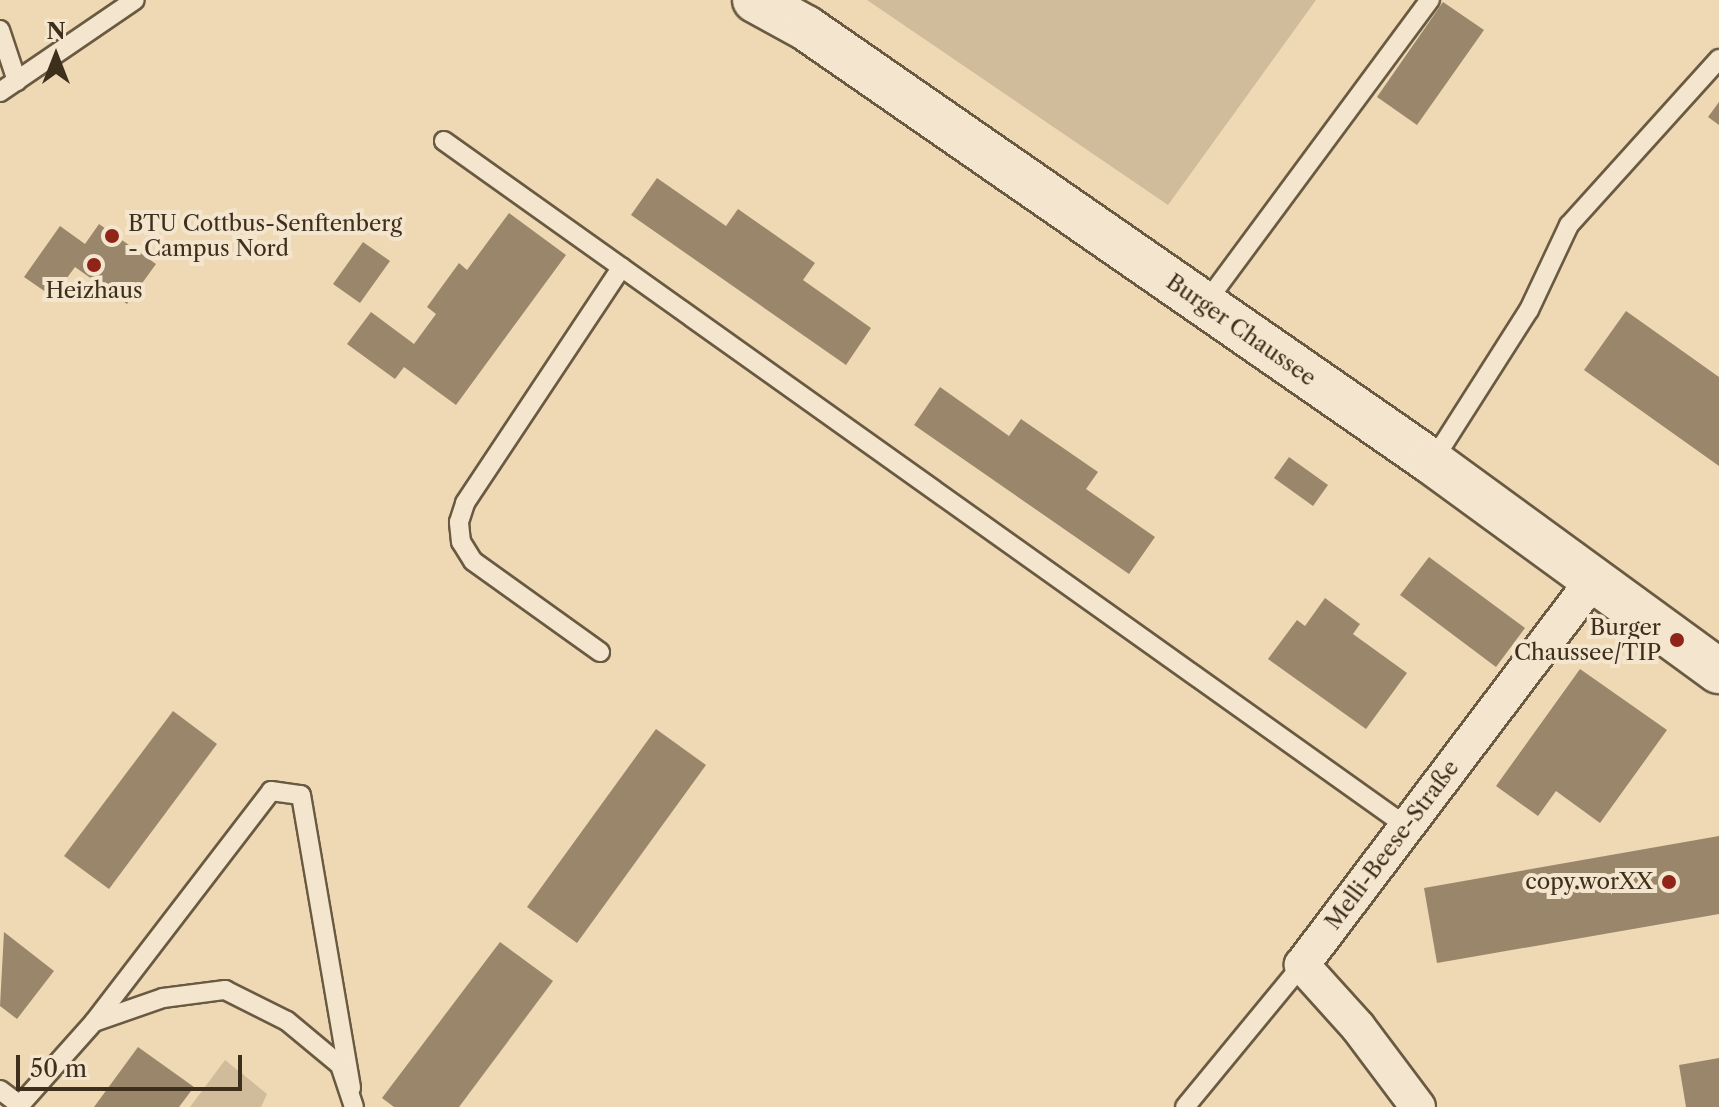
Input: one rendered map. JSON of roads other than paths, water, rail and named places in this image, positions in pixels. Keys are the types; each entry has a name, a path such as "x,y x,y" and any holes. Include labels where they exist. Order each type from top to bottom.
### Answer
{"main road":[{"name":"Burger Chaussee","path":"755,0 806,28 1432,462 1719,671"}],"street":[{"name":"Melli-Beese-Straße","path":"1302,965 1594,579"},
{"path":"1302,965 1358,1027 1418,1107"}],"lane":[{"path":"0,92 135,0"},
{"path":"1204,305 1430,0"},
{"path":"0,30 17,81"},
{"path":"1432,462 1529,310 1569,225 1719,59"},
{"path":"444,141 1406,826"},
{"path":"600,652 473,561 461,542 459,522 465,503 622,267"},
{"path":"0,1090 19,1106 94,1022 271,791 301,795 352,1098"},
{"name":"Melli-Beese-Straße","path":"1185,1107 1302,965"},
{"path":"94,1022 163,998 225,990 287,1021 340,1065 352,1098"}],"place":[{"name":"BTU Cottbus-Senftenberg - Campus Nord","path":"112,236"},
{"name":"Heizhaus","path":"94,265"},
{"name":"Burger Chaussee/TIP","path":"1677,640"},
{"name":"copy.worXX","path":"1669,882"}]}
